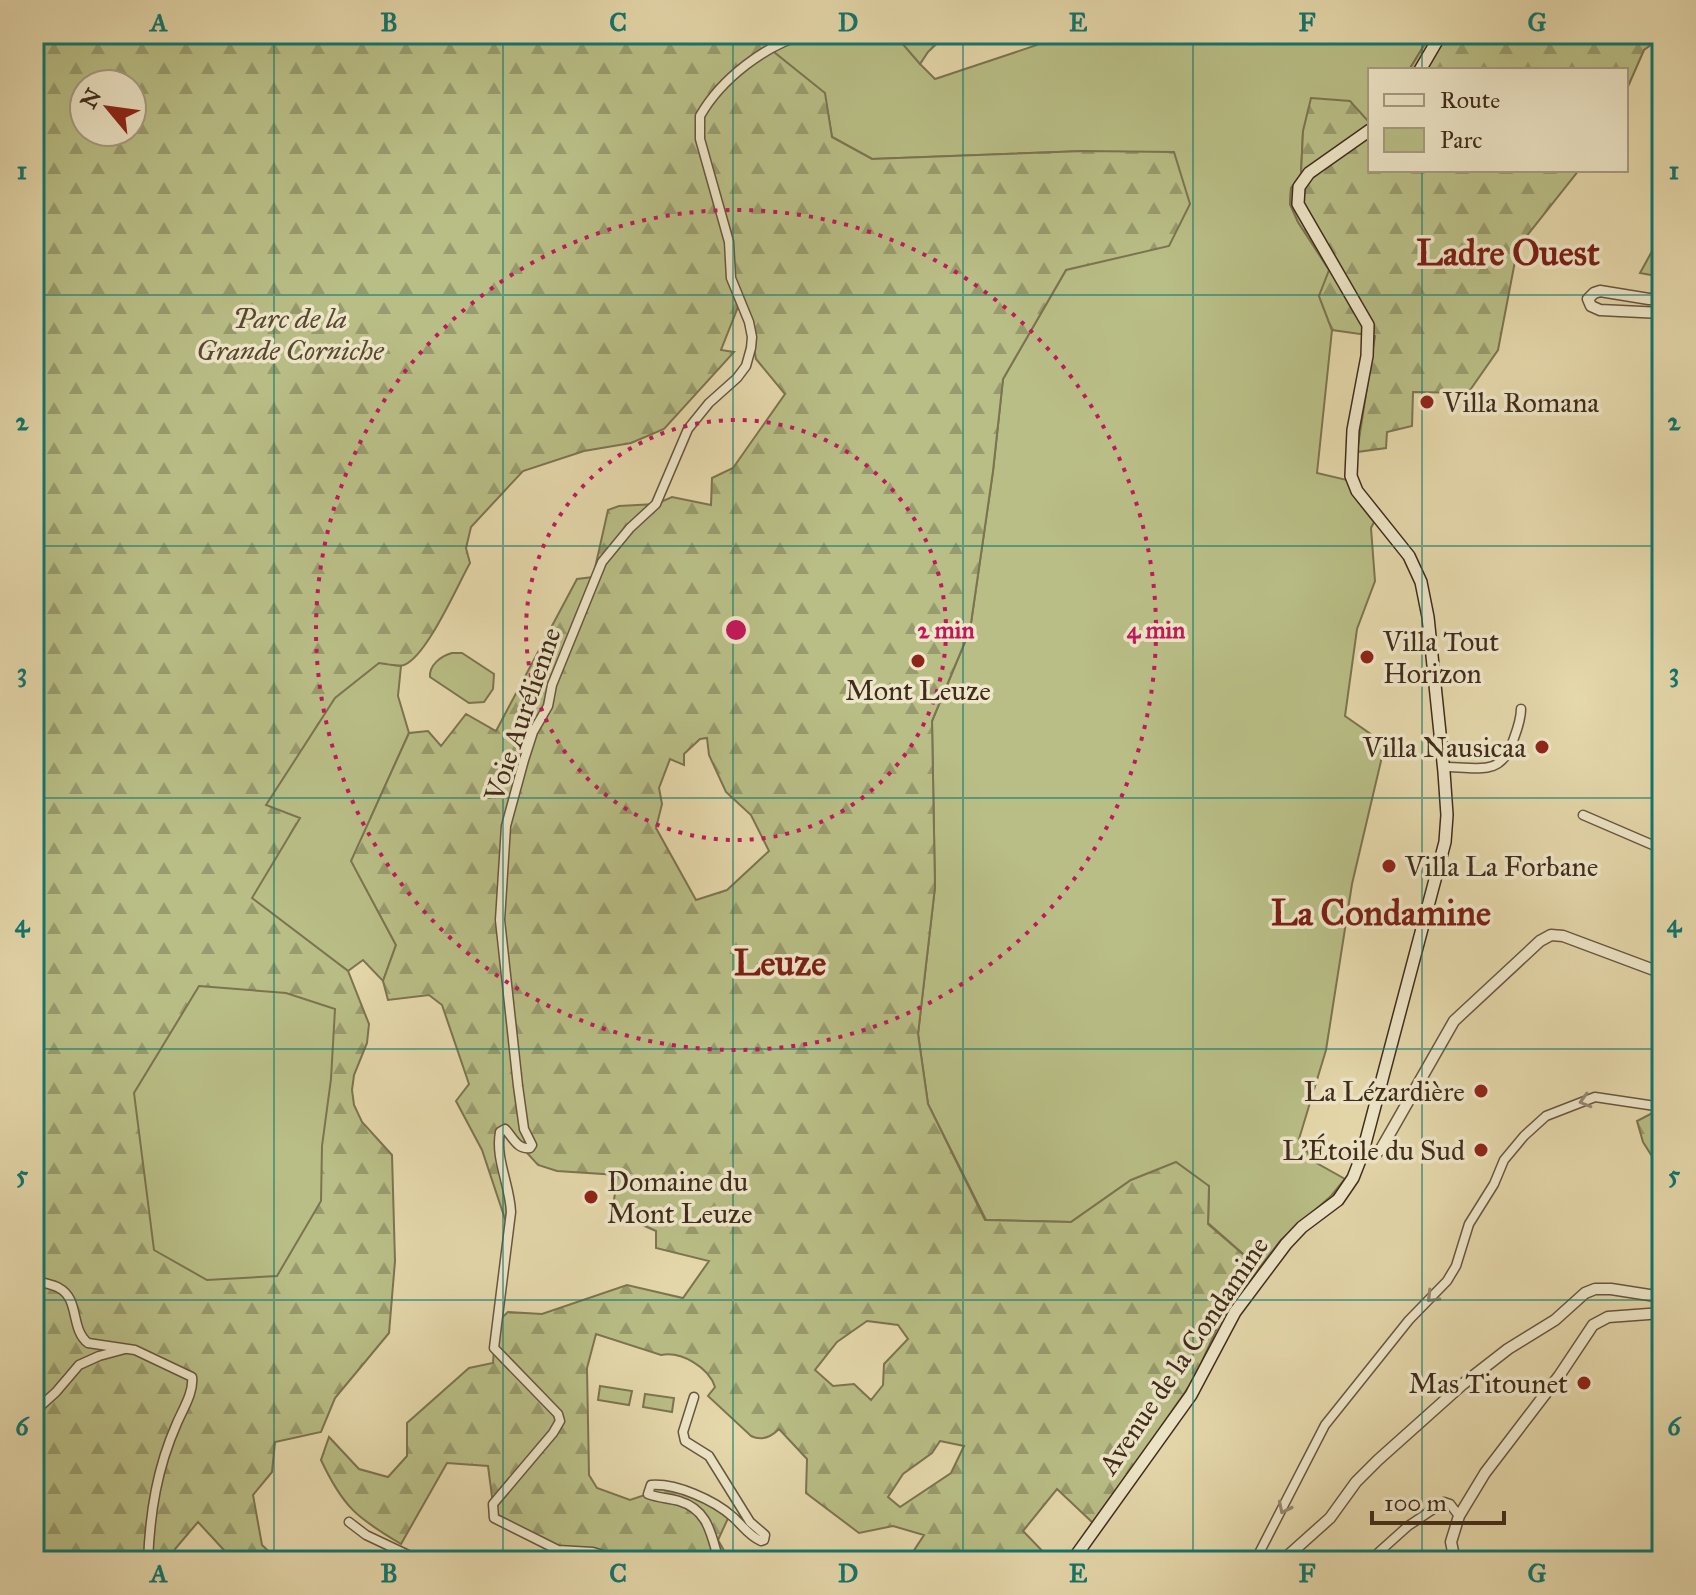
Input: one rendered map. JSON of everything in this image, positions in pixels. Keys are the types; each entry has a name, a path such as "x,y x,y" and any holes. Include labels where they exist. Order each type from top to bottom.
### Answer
{"main road":[{"path":"1421,68 1441,34"},
{"name":"Avenue de la Condamine","path":"1072,1561 1191,1395 1235,1312 1286,1244 1302,1227 1338,1200 1353,1178 1362,1155 1445,842 1447,815 1443,767 1428,617 1421,582 1409,556 1357,491 1351,476 1353,430 1367,356 1368,325 1298,204 1299,187 1309,173 1368,131"}],"street":[{"name":"Voie Aurélienne","path":"622,1561 593,1552 558,1550 513,1529 494,1518 492,1512 493,1504 560,1421 558,1414 494,1348 511,1212 499,1151 500,1132 505,1129 524,1149 532,1145 524,1129 519,1098 500,920 506,826 533,732 548,706 552,685 597,572 630,528 656,504 688,429 709,403 737,378 749,357 752,337 731,278 729,242 700,139 700,116 724,86 768,48 807,34"},
{"path":"1662,298 1649,299 1600,291 1588,299 1591,306 1600,310 1662,313"},
{"path":"1443,767 1498,766 1509,753 1521,709"},
{"path":"1583,815 1662,849"},
{"path":"1362,1155 1373,1156 1381,1149 1442,1037 1454,1021 1540,941 1551,935 1563,936 1662,973"},
{"path":"1255,1561 1325,1425 1403,1327 1447,1281 1456,1266 1469,1224 1494,1184 1504,1160 1524,1136 1546,1116 1595,1097 1662,1107"},
{"path":"34,1280 58,1287 66,1294 76,1314 77,1328 83,1340 97,1346 126,1347 192,1377 155,1484 148,1561"},
{"path":"1282,1561 1330,1518 1356,1482 1378,1460 1463,1384 1508,1349 1555,1320 1585,1293 1595,1289 1611,1289 1662,1297"},
{"path":"1455,1561 1451,1542 1459,1516 1485,1473 1593,1325 1608,1317 1662,1313"},
{"path":"34,1412 79,1365 126,1347"},
{"path":"694,1397 683,1432 685,1441 709,1456 750,1522 765,1535 764,1540 753,1538 730,1514 686,1492 658,1484 651,1485 648,1494 681,1502 699,1511 707,1520 719,1561"},
{"path":"1369,1561 1408,1526 1444,1502 1450,1504 1459,1516"},
{"path":"349,1522 366,1535 421,1561"},
{"path":"1539,1561 1603,1558 1617,1561"}],"green space":[{"name":"Parc de la Grande Corniche","path":"34,34 902,34 920,64 935,79 1037,45 1048,34 1431,34 1410,68 1368,68 1368,119 1303,131 1301,174 1291,188 1290,204 1298,222 1330,270 1319,296 1332,330 1317,473 1347,480 1353,495 1374,522 1371,528 1375,581 1357,629 1345,716 1385,744 1352,884 1326,1050 1299,1139 1313,1161 1345,1179 1331,1196 1281,1240 1259,1268 1208,1223 1209,1186 1131,1180 1071,1222 986,1220 928,1104 918,1034 935,887 932,721 970,630 1003,379 1066,270 1084,151 872,159 832,137 826,103 514,460 427,590 392,665 401,666 398,696 409,733 371,817 355,868 396,945 383,981 363,960 348,971 340,965 339,1102 377,1326 146,1345"},
{"name":"Parc de la Grande Corniche","path":"34,34 807,34 769,48 825,93 832,137 872,159 1084,151 1174,152 1190,204 1169,246 1066,270 1003,379 970,630 932,721 935,887 918,1034 928,1104 985,1220 1071,1222 1131,1180 1176,1162 1209,1186 1208,1224 1259,1268 1218,1326 1194,1379 1094,1524 1057,1489 1023,1531 1052,1561 907,1561 924,1535 893,1526 859,1533 806,1493 807,1459 779,1429 766,1437 751,1436 708,1396 715,1387 701,1367 686,1358 661,1355 596,1334 587,1368 589,1475 597,1488 630,1500 648,1494 651,1485 686,1492 730,1514 718,1540 730,1561 620,1561 558,1550 490,1516 493,1504 488,1466 447,1463 401,1544 353,1510 321,1460 329,1437 359,1469 388,1477 407,1456 407,1423 469,1368 493,1363 496,1323 508,1312 542,1314 627,1285 683,1298 709,1261 656,1248 656,1231 612,1212 618,1175 557,1171 538,1165 507,1131 500,1132 508,1228 482,1150 456,1101 469,1084 442,1005 429,995 388,1000 383,981 396,945 351,861 409,733 428,731 441,746 466,714 496,731 577,579 593,577 608,510 619,506 656,504 672,497 711,505 712,478 733,468 785,394 756,359 749,324 740,302 721,350 734,352 664,429 631,443 584,451 523,471 471,527 466,548 470,563 422,648 404,665 379,663 335,698 266,805 300,818 252,898 348,971 369,1024 367,1043 354,1075 352,1090 354,1105 362,1122 392,1155 395,1261 389,1333 335,1398 321,1432 275,1442 272,1472 253,1495 262,1545 279,1561 234,1561 198,1522 175,1549 178,1561 34,1561","holes":["707,738 709,755 726,792 751,815 769,851 727,890 696,900 656,828 662,804 659,788 670,759 684,765 684,754 700,739","199,986 286,993 335,1009 331,1079 322,1146 321,1201 277,1276 207,1280 154,1250 134,1093","867,1321 898,1325 908,1339 884,1364 883,1385 871,1400 854,1384 833,1386 815,1370 837,1342","940,1441 964,1446 951,1473 900,1507 888,1497 903,1474 932,1453"]},
{"path":"894,34 947,34 920,64"},
{"path":"1431,34 1662,34 1644,50 1628,86 1628,68 1410,68"},
{"path":"1311,98 1350,101 1368,119 1368,172 1577,172 1522,242 1516,256 1498,350 1468,393 1413,392 1412,426 1387,432 1386,448 1357,452 1375,336 1332,330 1319,296 1329,270 1290,204 1291,188 1301,174 1303,131"},
{"path":"1662,233 1662,277 1640,273"},
{"path":"452,653 462,653 494,674 493,689 484,702 469,703 430,677 436,662"},
{"path":"1662,1108 1662,1172 1643,1142 1637,1121"},
{"path":"600,1386 632,1391 629,1405 598,1400"},
{"path":"645,1394 674,1398 672,1412 643,1407"}],"place":[{"name":"Villa Romana","path":"1427,402"},
{"name":"Villa Tout Horizon","path":"1367,657"},
{"name":"Mont Leuze","path":"918,661"},
{"name":"Villa Nausicaa","path":"1542,747"},
{"name":"Villa La Forbane","path":"1389,866"},
{"name":"La Lézardière","path":"1481,1091"},
{"name":"L'Étoile du Sud","path":"1481,1150"},
{"name":"Domaine du Mont Leuze","path":"591,1197"},
{"name":"Mas Titounet","path":"1584,1383"}],"district":[{"name":"Ladre Ouest","path":"1508,252"},
{"name":"La Condamine","path":"1381,912"},
{"name":"Leuze","path":"780,962"}]}
